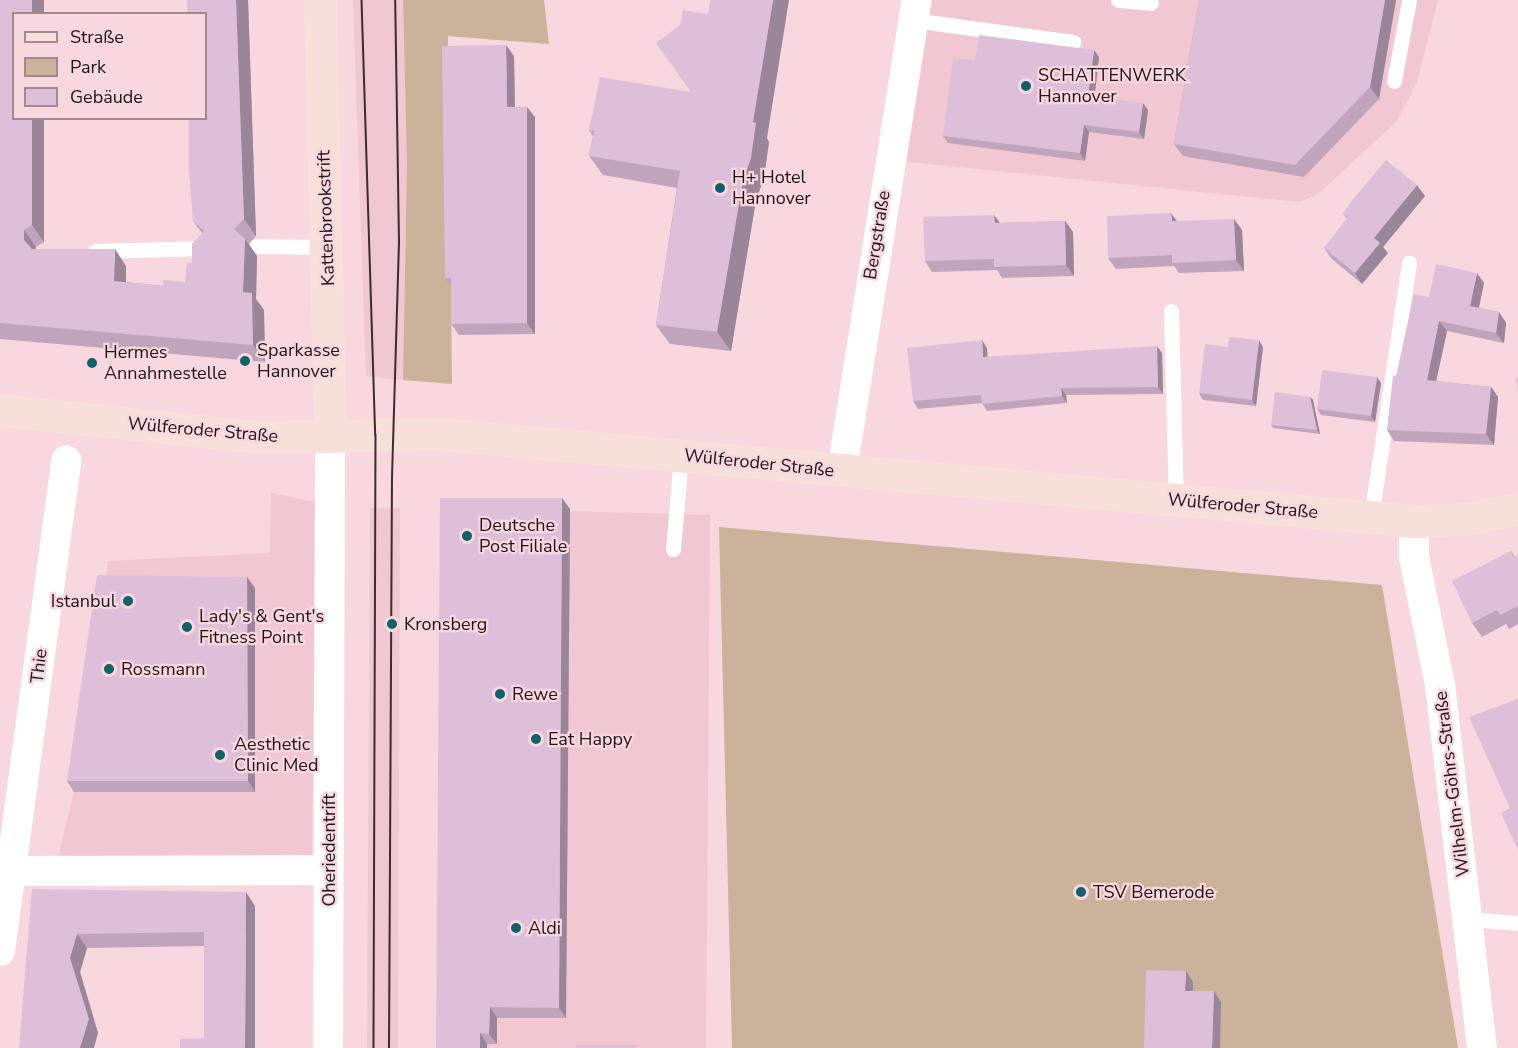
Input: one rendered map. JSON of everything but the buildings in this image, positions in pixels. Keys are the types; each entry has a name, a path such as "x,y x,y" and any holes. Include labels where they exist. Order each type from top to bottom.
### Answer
{"main road":[{"name":"Kattenbrookstrift","path":"320,0 330,436"},
{"name":"Wülferoder Straße","path":"0,410 256,437 438,434 1414,521 1465,519 1518,509"}],"street":[{"name":"Bergstraße","path":"842,471 915,10"},
{"name":"Oheriedentrift","path":"327,1048 330,436"},
{"name":"Thie","path":"0,951 13,871 66,460"},
{"name":"Wilhelm-Göhrs-Straße","path":"1414,521 1414,556 1440,686 1482,1048"},
{"path":"13,871 328,870"}],"lane":[{"path":"1118,0 1150,3"},
{"path":"1394,81 1408,0"},
{"path":"915,10 1074,42"},
{"path":"256,246 327,247"},
{"path":"80,251 206,248"},
{"path":"1371,517 1409,263"},
{"path":"1171,312 1176,500"},
{"path":"673,549 681,455"},
{"path":"1468,919 1518,922"}],"shaded area":[{"path":"353,0 403,0 407,164 403,380 366,376"},
{"path":"917,0 1438,0 1417,82 1397,121 1319,193 1300,202 889,160"},
{"path":"271,493 315,502 312,858 58,857 74,792 108,561 270,553"},
{"path":"370,508 400,508 398,1048 367,1048"},
{"path":"447,508 710,515 706,1048 443,1048"}],"green space":[{"path":"403,0 544,0 549,44 448,36 452,384 403,380 407,164"},
{"name":"TSV Bemerode","path":"719,527 1382,585 1458,1048 732,1048"}],"tram line":[{"path":"362,0 376,435 374,1048"},
{"path":"389,1048 392,478 399,243 395,0"}],"place":[{"name":"SCHATTENWERK Hannover","path":"1026,86"},
{"name":"H+ Hotel Hannover","path":"720,188"},
{"name":"Sparkasse Hannover","path":"245,361"},
{"name":"Hermes Annahmestelle","path":"92,363"},
{"name":"Deutsche Post Filiale","path":"467,536"},
{"name":"Istanbul","path":"128,601"},
{"name":"Kronsberg","path":"392,624"},
{"name":"Lady's & Gent's Fitness Point","path":"187,627"},
{"name":"Rossmann","path":"109,669"},
{"name":"Rewe","path":"500,694"},
{"name":"Eat Happy","path":"536,739"},
{"name":"Aesthetic Clinic Med","path":"220,755"},
{"name":"TSV Bemerode","path":"1081,892"},
{"name":"Aldi","path":"516,928"}]}
